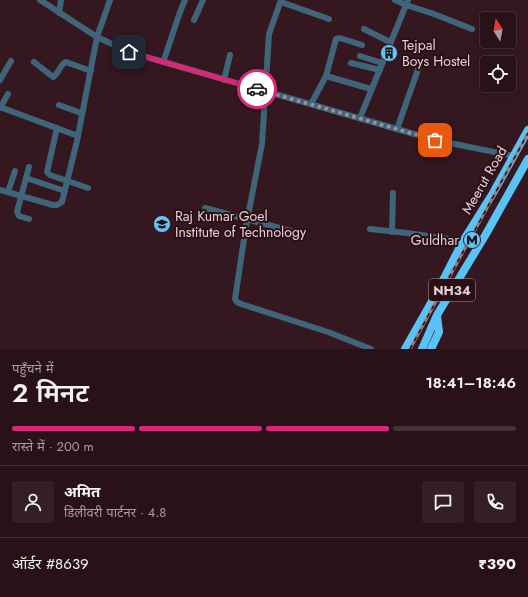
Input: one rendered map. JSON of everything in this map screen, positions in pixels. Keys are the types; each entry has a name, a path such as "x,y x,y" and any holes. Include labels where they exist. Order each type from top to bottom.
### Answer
{"highway":[{"name":"Meerut Road","path":"405,349 463,241 528,130"},
{"name":"Meerut Road","path":"422,349 437,315 528,160"},
{"path":"427,310 437,315 439,332 431,349"}],"street":[{"path":"40,0 97,38 129,52 435,140 514,156"},
{"path":"60,13 61,0"},
{"path":"0,190 53,205 57,205 62,202 78,136 81,114 97,38 110,0"},
{"path":"163,62 173,35 176,21 185,0"},
{"path":"194,20 203,0"},
{"path":"395,0 407,3 472,29"},
{"path":"328,19 281,1 269,34 267,92 262,144 247,220 235,295 237,302 328,332 371,349"},
{"path":"360,118 407,3"},
{"path":"364,29 390,42"},
{"path":"311,104 326,76 336,39 340,38 362,45"},
{"path":"224,80 230,55"},
{"path":"360,56 381,66"},
{"path":"0,80 11,61"},
{"path":"397,129 421,61"},
{"path":"34,62 53,77 56,75 62,64 66,62 91,71"},
{"path":"351,63 381,66"},
{"path":"326,76 372,89"},
{"path":"8,94 0,108 78,136"},
{"path":"59,105 81,114"},
{"path":"57,128 47,172 50,175 88,188"},
{"path":"29,167 17,214 29,219"},
{"path":"8,192 15,171"},
{"path":"26,178 65,191"},
{"path":"392,232 394,193"},
{"path":"205,208 291,231"},
{"path":"370,229 431,235 463,241"}],"railway":[{"path":"410,349 528,133"}],"way so far":[{"path":"257,89 435,140"}],"place":[{"name":"Tejpal Boys Hostel","path":"389,53"},
{"name":"Raj Kumar Goel Institute of Technology","path":"162,224"},
{"name":"Guldhar","path":"472,240"}],"route":[{"path":"129,52 257,89"}]}
